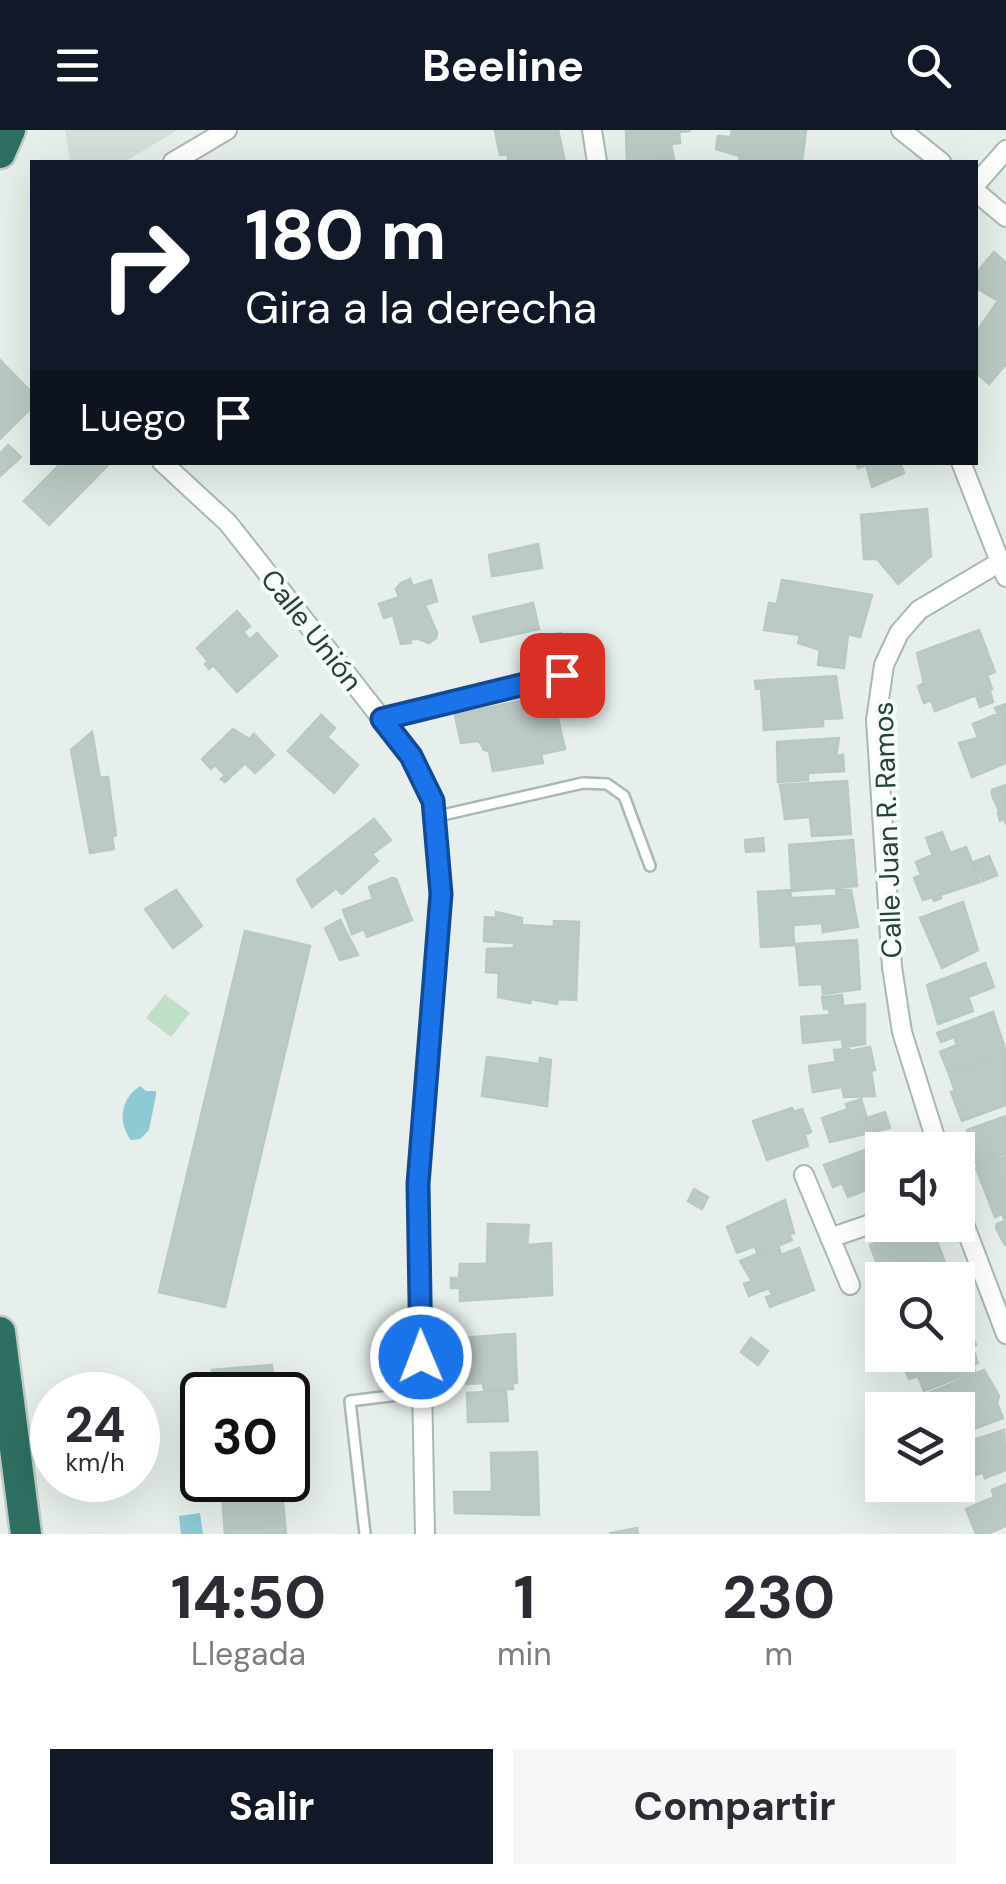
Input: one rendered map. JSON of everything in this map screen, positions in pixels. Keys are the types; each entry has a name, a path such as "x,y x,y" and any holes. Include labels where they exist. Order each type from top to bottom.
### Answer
{"highway":[{"path":"0,153 10,130"},
{"path":"0,1332 26,1534"}],"street":[{"path":"177,160 228,130"},
{"path":"592,130 597,160"},
{"path":"901,130 938,160"},
{"path":"978,184 1006,150"},
{"path":"978,191 1006,217"},
{"name":"Calle Unión","path":"165,465 228,523 411,756 433,801 441,894 418,1184 425,1534"},
{"path":"962,465 1003,569"},
{"name":"Calle Juan R. Ramos","path":"933,1132 902,1032 892,967 876,720 884,665 899,633 918,610 1003,569"},
{"path":"804,1175 850,1286"},
{"path":"830,1238 865,1226"},
{"path":"971,1242 1006,1334"}],"lane":[{"path":"382,719 562,675"},
{"path":"434,817 583,783 607,784 624,796 650,866"},
{"path":"364,1534 350,1400 422,1392"}],"shaded area":[{"path":"65,130 178,130 127,160 70,160"}],"green space":[{"path":"165,994 190,1013 171,1037 146,1018"}],"water":[{"path":"140,1086 156,1091 156,1095 149,1130 140,1139 131,1140 124,1126 123,1111"},
{"path":"200,1513 203,1534 181,1534 179,1516"}],"building":[{"path":"495,130 558,130 565,160 508,160 507,154 500,155"},
{"path":"626,130 689,131 679,132 680,143 671,144 674,159 627,160"},
{"path":"732,130 806,130 802,160 739,160 740,156 716,149 718,136 731,137"},
{"path":"994,252 1006,263 1006,364 989,384 978,375 978,330 998,301 978,289 978,271"},
{"path":"0,360 30,391 30,409 0,439"},
{"path":"8,445 21,457 0,476 0,454"},
{"path":"59,465 108,465 49,525 24,501"},
{"path":"866,465 901,465 904,473 872,487"},
{"path":"927,509 931,556 898,584 877,559 864,559 861,515"},
{"path":"538,544 542,568 492,576 489,555"},
{"path":"410,579 413,586 431,580 437,601 425,605 437,633 429,643 416,638 401,644 393,615 384,618 379,604 399,597 396,589"},
{"path":"782,580 872,595 860,637 848,634 844,668 818,665 820,650 798,643 800,635 764,630 769,603 777,604"},
{"path":"533,603 539,629 481,642 473,617"},
{"path":"237,611 250,626 243,632 250,640 257,633 277,656 237,692 213,665 209,669 205,664 208,661 197,648"},
{"path":"979,630 995,672 987,675 992,689 935,711 931,700 924,703 918,686 924,683 917,653"},
{"path":"561,633 564,649 552,652 548,636"},
{"path":"836,676 842,718 823,719 823,726 764,730 761,688 756,689 755,681"},
{"path":"990,691 993,702 980,707 976,696"},
{"path":"553,697 565,749 541,754 543,763 493,771 489,751 479,741 461,743 455,715"},
{"path":"1006,704 1006,763 972,777 959,743 978,738 973,724 998,714 995,708"},
{"path":"321,715 335,728 327,737 358,765 334,793 288,751"},
{"path":"233,729 249,739 254,734 274,755 255,773 245,763 225,782 221,779 225,775 215,765 211,769 202,759"},
{"path":"92,732 100,778 108,777 116,835 112,837 114,849 90,853 71,750"},
{"path":"839,738 836,756 843,755 844,771 808,773 808,780 778,782 777,742"},
{"path":"847,781 851,834 812,836 810,817 785,819 780,785"},
{"path":"1006,785 1006,824 1004,819 1000,821 992,790"},
{"path":"374,819 391,840 372,854 378,861 342,894 336,888 312,907 297,880"},
{"path":"942,832 950,853 966,847 980,882 940,895 934,901 932,897 923,900 914,878 921,875 916,862 933,855 926,838"},
{"path":"763,838 764,851 746,852 745,840"},
{"path":"853,840 857,886 792,891 789,845"},
{"path":"989,856 997,875 983,881 974,862"},
{"path":"396,879 412,920 367,937 364,929 352,934 343,910 373,899 369,887"},
{"path":"176,890 202,926 173,948 145,909"},
{"path":"790,890 791,898 837,896 836,890 851,890 858,927 823,932 822,923 793,925 794,945 761,947 758,892"},
{"path":"963,902 978,950 942,968 920,918"},
{"path":"496,912 522,918 522,925 554,927 554,921 579,922 576,1000 557,999 557,1004 531,999 530,1003 498,997 499,973 486,972 487,949 514,948 514,943 484,941 485,917 496,918"},
{"path":"340,920 358,955 340,960 325,928"},
{"path":"245,931 310,946 225,1307 159,1292"},
{"path":"857,940 860,989 823,994 822,984 800,985 796,944"},
{"path":"985,963 994,987 968,997 973,1011 938,1024 927,985"},
{"path":"842,995 843,1006 865,1004 865,1044 843,1047 842,1039 803,1043 801,1017 830,1015 829,1009 824,1009 822,997"},
{"path":"993,1012 1006,1052 949,1074 940,1052 957,1045 954,1037 941,1042 937,1033"},
{"path":"870,1047 875,1096 844,1097 842,1087 813,1092 809,1066 836,1062 834,1050"},
{"path":"1006,1052 1006,1105 962,1121 949,1074"},
{"path":"487,1057 539,1064 540,1058 551,1060 547,1106 482,1096"},
{"path":"861,1099 867,1118 885,1112 890,1128 830,1142 822,1118 848,1109 846,1104"},
{"path":"792,1108 794,1112 802,1109 811,1132 805,1135 808,1146 767,1160 753,1121"},
{"path":"1006,1116 1006,1154 977,1165 975,1132 967,1130"},
{"path":"865,1150 865,1190 848,1197 842,1183 833,1187 824,1165"},
{"path":"1006,1157 1006,1212 995,1217 976,1168"},
{"path":"694,1189 708,1197 702,1209 688,1201"},
{"path":"785,1200 794,1233 789,1234 792,1240 758,1254 755,1246 737,1253 727,1227"},
{"path":"1006,1212 1005,1245 996,1228 1005,1221 1002,1214"},
{"path":"488,1224 529,1225 527,1245 551,1243 552,1295 460,1301 460,1288 451,1288 451,1278 459,1278 460,1264 487,1264"},
{"path":"937,1242 945,1262 876,1262 870,1245"},
{"path":"778,1245 781,1255 799,1248 814,1290 770,1307 766,1297 772,1295 769,1288 749,1296 744,1284 752,1281 740,1261"},
{"path":"515,1334 517,1383 513,1383 513,1389 484,1390 483,1383 466,1384 461,1338"},
{"path":"751,1338 768,1351 758,1365 741,1352"},
{"path":"272,1365 273,1372 212,1372"},
{"path":"984,1370 999,1396 997,1403 1003,1418 975,1429 975,1392 931,1392"},
{"path":"906,1372 972,1372 924,1391 918,1376 909,1379"},
{"path":"506,1391 508,1421 468,1422 467,1393"},
{"path":"1004,1430 1006,1470 985,1478 983,1472 975,1475 975,1439"},
{"path":"537,1452 539,1515 455,1513 454,1492 492,1492 491,1453"},
{"path":"1006,1484 1006,1526 976,1534 966,1509 994,1497 992,1490"},
{"path":"223,1502 283,1502 286,1534 225,1534"},
{"path":"637,1528 638,1534 611,1533"}],"route":[{"path":"421,1357 418,1184 441,894 433,801 411,756 382,719 562,675"}]}
